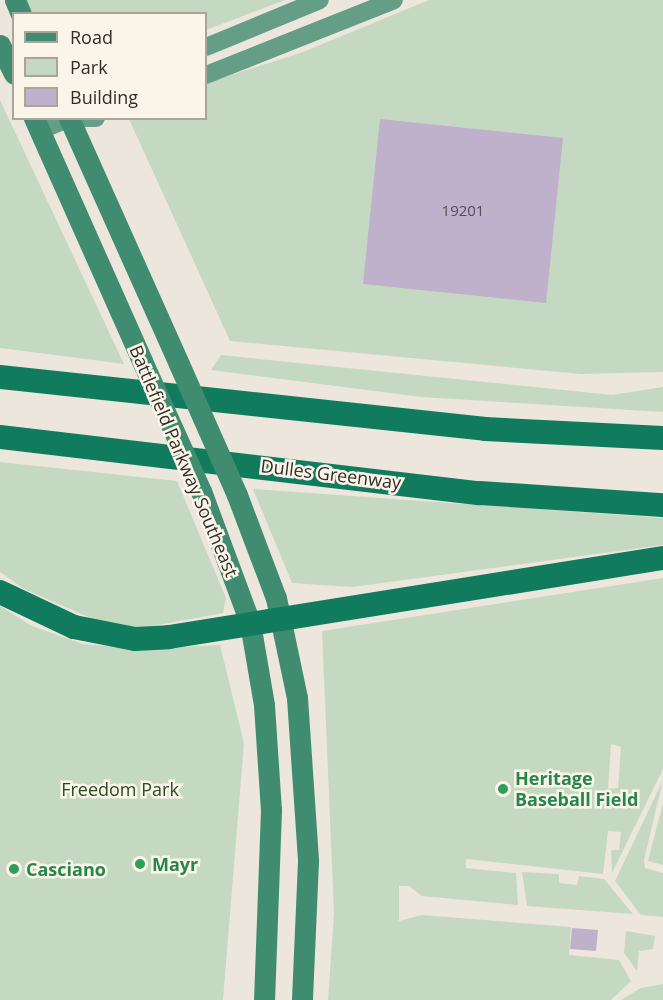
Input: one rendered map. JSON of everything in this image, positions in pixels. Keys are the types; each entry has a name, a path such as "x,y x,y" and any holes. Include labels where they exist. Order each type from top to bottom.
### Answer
{"highway":[{"path":"0,377 485,429 663,438"},
{"name":"Dulles Greenway","path":"0,437 480,493 663,505"},
{"path":"0,592 48,618 106,635 169,637 282,616 663,558"}],"main road":[{"path":"0,45 12,71"},
{"name":"Battlefield Parkway Southeast","path":"70,120 237,495 282,616 305,772 308,861 302,1000"},
{"name":"Battlefield Parkway Southeast","path":"37,125 201,491 250,623 264,705 271,810 264,1000"}],"street":[{"path":"207,47 320,0"},
{"path":"207,75 394,0"},
{"path":"37,125 60,120"}],"green space":[{"path":"24,0 285,0 207,30 207,12 30,12"},
{"path":"429,0 663,0 663,372 581,374 230,341 129,120 207,120 207,83 303,52"},
{"path":"0,100 124,364 0,348"},
{"path":"221,355 612,395 663,387 663,412 421,397 211,370"},
{"path":"0,462 177,481 226,598 223,613 142,628 100,622 24,589 0,572"},
{"path":"253,489 663,518 663,545 352,587 292,583"},
{"path":"663,578 663,769 612,873 611,850 619,850 621,832 608,831 603,874 466,859 466,868 516,873 518,905 422,896 409,886 399,886 399,921 422,915 571,927 569,955 619,960 631,981 611,1000 328,1000 334,913 322,631","holes":["611,744 621,747 618,788 608,789"]},
{"name":"Freedom Park","path":"0,606 32,626 83,644 141,649 220,645 244,743 223,1000 0,1000"},
{"path":"663,780 644,860 645,868 663,873 663,917 641,915 615,881"},
{"path":"663,803 663,865 648,861"},
{"path":"522,872 559,874 559,883 577,885 579,876 604,879 633,914 527,906"},
{"path":"626,931 655,936 653,949 639,951 637,971 624,953"},
{"path":"663,984 663,1000 621,1000 641,988"}],"building":[{"path":"380,119 563,138 546,303 363,284"},
{"path":"572,928 598,930 596,951 570,949"}],"place":[{"name":"Heritage Baseball Field","path":"503,789"},
{"name":"Mayr","path":"140,864"},
{"name":"Casciano","path":"14,869"}]}
